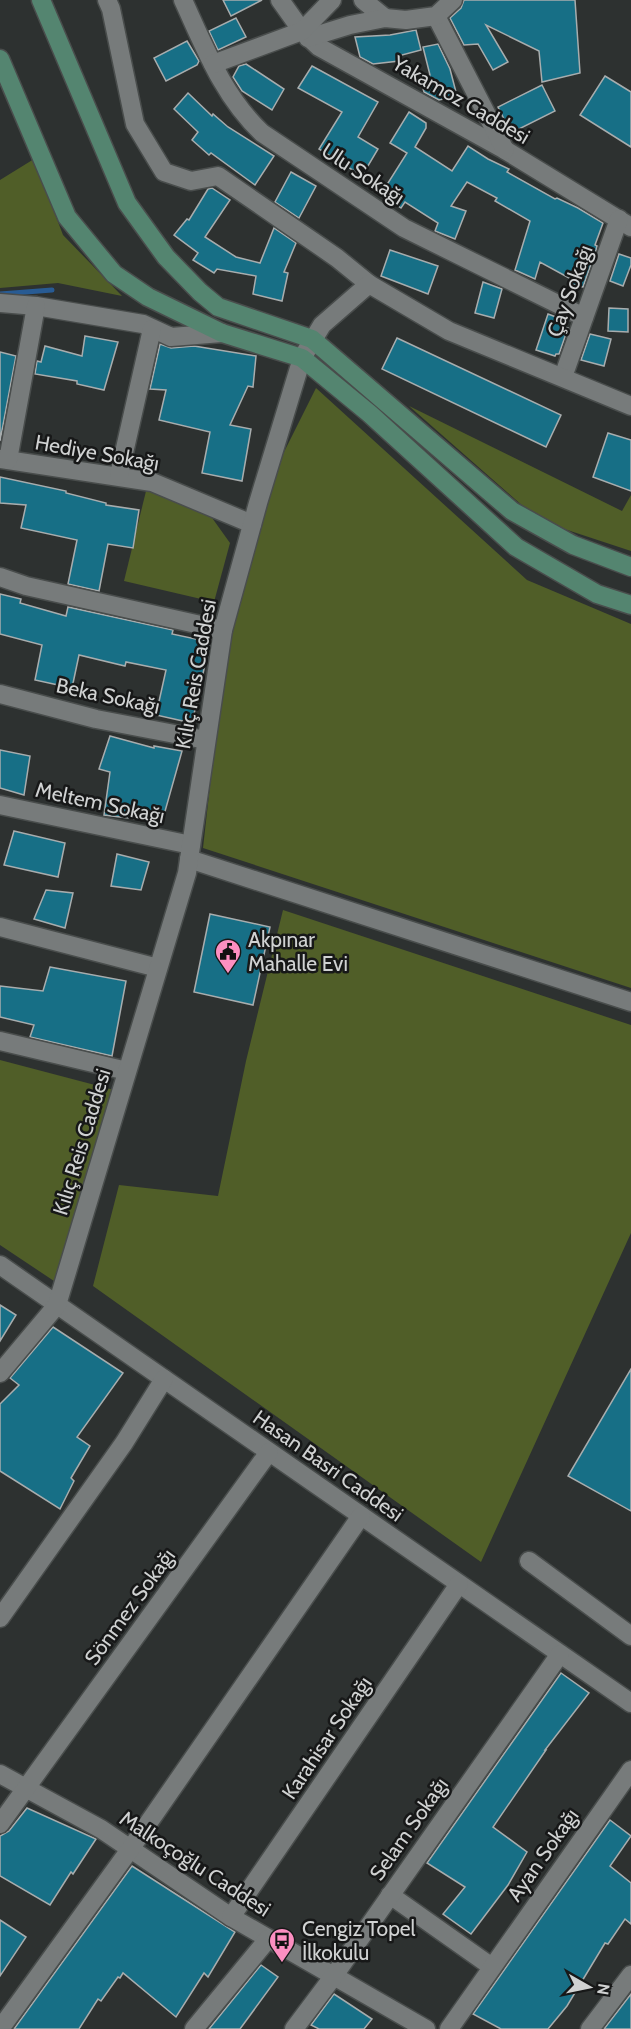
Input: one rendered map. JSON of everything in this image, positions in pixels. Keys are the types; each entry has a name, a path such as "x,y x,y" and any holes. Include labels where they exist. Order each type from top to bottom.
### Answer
{"main road":[{"path":"41,0 128,203 166,257 200,292 218,307 312,339 513,511 573,545 631,567"},
{"path":"0,59 67,217 114,274 148,297 222,333 302,358 370,414 516,547 597,594 631,606"}],"street":[{"path":"107,0 111,9 135,124 164,172 191,181 218,176 338,258 369,284 449,331 631,406"},
{"name":"Ulu Sokağı","path":"183,0 223,86 245,117 262,133 404,228 584,317"},
{"name":"Yakamoz Caddesi","path":"280,0 305,34 329,53 505,150 625,223"},
{"path":"305,34 332,0"},
{"path":"363,0 385,18"},
{"path":"213,64 305,34 385,18 406,20 436,16 453,0"},
{"path":"436,16 505,150"},
{"name":"Çay Sokağı","path":"563,377 584,317 625,223"},
{"name":"Kılıç Reis Caddesi","path":"57,1305 187,873 223,630 302,358 322,325 369,284"},
{"path":"0,303 36,306 143,324 171,337 222,333"},
{"path":"4,460 36,306"},
{"path":"119,475 152,329"},
{"name":"Hediye Sokağı","path":"4,460 119,475 152,482 252,524"},
{"path":"0,577 27,586 223,630"},
{"name":"Beka Sokağı","path":"0,694 96,719 206,740"},
{"name":"Meltem Sokağı","path":"0,805 190,852 631,1002"},
{"path":"0,927 158,968"},
{"path":"0,1041 127,1071"},
{"name":"Hasan Basri Caddesi","path":"0,1265 631,1703"},
{"path":"0,1373 57,1305"},
{"path":"0,1618 124,1443 164,1379"},
{"name":"Sönmez Sokağı","path":"0,1824 269,1452"},
{"path":"0,2029 131,1848 362,1516"},
{"path":"530,1561 631,1636"},
{"name":"Karahisar Sokağı","path":"231,1917 459,1584"},
{"name":"Selam Sokağı","path":"294,2029 560,1654"},
{"name":"Ayan Sokağı","path":"449,2029 631,1770"},
{"name":"Malkoçoğlu Caddesi","path":"0,1774 131,1848 231,1917 426,2029"},
{"path":"390,1895 492,1967"},
{"path":"195,2029 268,1939"},
{"path":"590,2029 631,1975"}],"green space":[{"path":"34,159 63,235 122,296 58,283 0,288 0,180"},
{"path":"316,388 527,580 631,624 631,988 203,848 227,634 283,454"},
{"path":"409,406 622,511 631,495 631,551 540,521"},
{"path":"147,487 210,515 230,543 214,602 124,581"},
{"path":"283,910 631,1025 631,1233 481,1562 93,1286 119,1185 218,1196 246,1061"},
{"path":"0,1060 114,1090 57,1283 0,1245"}],"building":[{"path":"223,0 262,0 231,16"},
{"path":"464,0 575,0 580,73 542,82 539,51 486,25 508,62 493,70 478,44 464,45 450,18 461,8"},
{"path":"236,18 246,37 218,50 209,31"},
{"path":"416,30 421,50 398,56 399,61 373,64 360,57 355,37 390,35"},
{"path":"187,41 199,61 197,65 166,81 154,58"},
{"path":"438,44 450,69 457,96 439,100 424,92 420,78 430,75 423,47"},
{"path":"246,64 284,89 272,110 242,91 233,77 239,66"},
{"path":"312,66 378,102 358,137 378,149 362,176 319,149 342,112 298,88"},
{"path":"605,76 631,92 631,147 580,115"},
{"path":"542,85 555,111 511,133 498,107"},
{"path":"188,93 212,116 213,114 228,127 274,156 255,185 211,153 209,155 192,140 198,132 174,109"},
{"path":"409,112 426,123 426,128 415,147 452,171 468,146 509,169 507,172 603,223 583,287 570,284 571,279 540,262 535,279 515,270 530,221 495,201 497,198 467,182 451,206 466,211 455,239 435,231 438,223 405,202 401,208 381,194 407,153 390,143"},
{"path":"291,172 316,186 299,218 275,202"},
{"path":"212,188 230,200 205,237 236,257 260,263 274,228 296,243 284,272 288,273 282,301 253,294 256,276 217,269 214,273 193,260 198,253 174,235 187,219 189,220 208,189"},
{"path":"390,250 438,266 428,294 381,276"},
{"path":"619,254 631,258 631,265 623,286 610,281"},
{"path":"483,282 502,289 494,318 475,313"},
{"path":"609,308 628,309 628,332 608,331"},
{"path":"548,314 567,321 565,327 568,328 559,354 555,356 536,350"},
{"path":"590,334 611,339 604,366 581,360"},
{"path":"85,336 118,342 104,390 77,384 77,381 35,374 37,361 41,362 45,346 82,356"},
{"path":"397,338 561,415 546,447 382,369"},
{"path":"160,344 171,348 194,346 256,356 253,387 248,386 230,425 251,429 242,481 202,473 210,432 159,420 166,390 150,389"},
{"path":"0,352 16,356 0,441"},
{"path":"608,433 631,440 631,491 593,477"},
{"path":"0,477 66,491 66,493 106,503 106,505 139,510 133,548 108,544 99,591 68,584 77,540 21,528 26,505 0,503"},
{"path":"0,594 21,599 20,603 66,616 68,607 173,630 172,634 210,642 192,723 156,715 166,670 126,662 125,666 79,655 72,688 35,680 42,645 0,634"},
{"path":"110,736 154,748 154,746 182,751 162,822 104,815 110,772 99,769"},
{"path":"0,750 30,756 24,795 0,788"},
{"path":"14,831 65,843 58,877 4,865"},
{"path":"117,854 149,862 141,890 111,886"},
{"path":"46,890 73,893 65,928 34,919"},
{"path":"210,914 270,927 253,1005 194,992"},
{"path":"50,967 126,981 112,1056 30,1037 34,1025 0,1017 0,986 43,991"},
{"path":"0,1305 16,1315 0,1341"},
{"path":"53,1327 123,1373 77,1437 90,1446 71,1478 74,1481 60,1509 0,1471 0,1404 19,1385 10,1378"},
{"path":"631,1369 631,1511 568,1476"},
{"path":"561,1673 589,1693 545,1750 493,1827 527,1852 508,1885 471,1934 443,1914 465,1887 427,1863"},
{"path":"27,1808 96,1839 50,1905 0,1876 0,1836 9,1831"},
{"path":"610,1820 631,1836 610,1866 631,1883 631,1924 625,1919 608,1944 605,1943 567,2006 548,2029 501,2029 473,2014"},
{"path":"132,1866 235,1932 208,1977 204,1973 176,2017 123,1973 101,2001 98,1999 79,2029 14,2029"},
{"path":"0,1920 26,1937 0,1976"},
{"path":"261,1965 278,1977 240,2029 209,2029"},
{"path":"334,1994 372,2019 364,2029 319,2029 311,2025"},
{"path":"631,1994 631,2029 604,2029"}],"waterway":[{"path":"0,294 52,290"}],"place":[{"name":"Akpınar Mahalle Evi","path":"228,975"},
{"name":"Cengiz Topel İlkokulu","path":"282,1964"}]}
